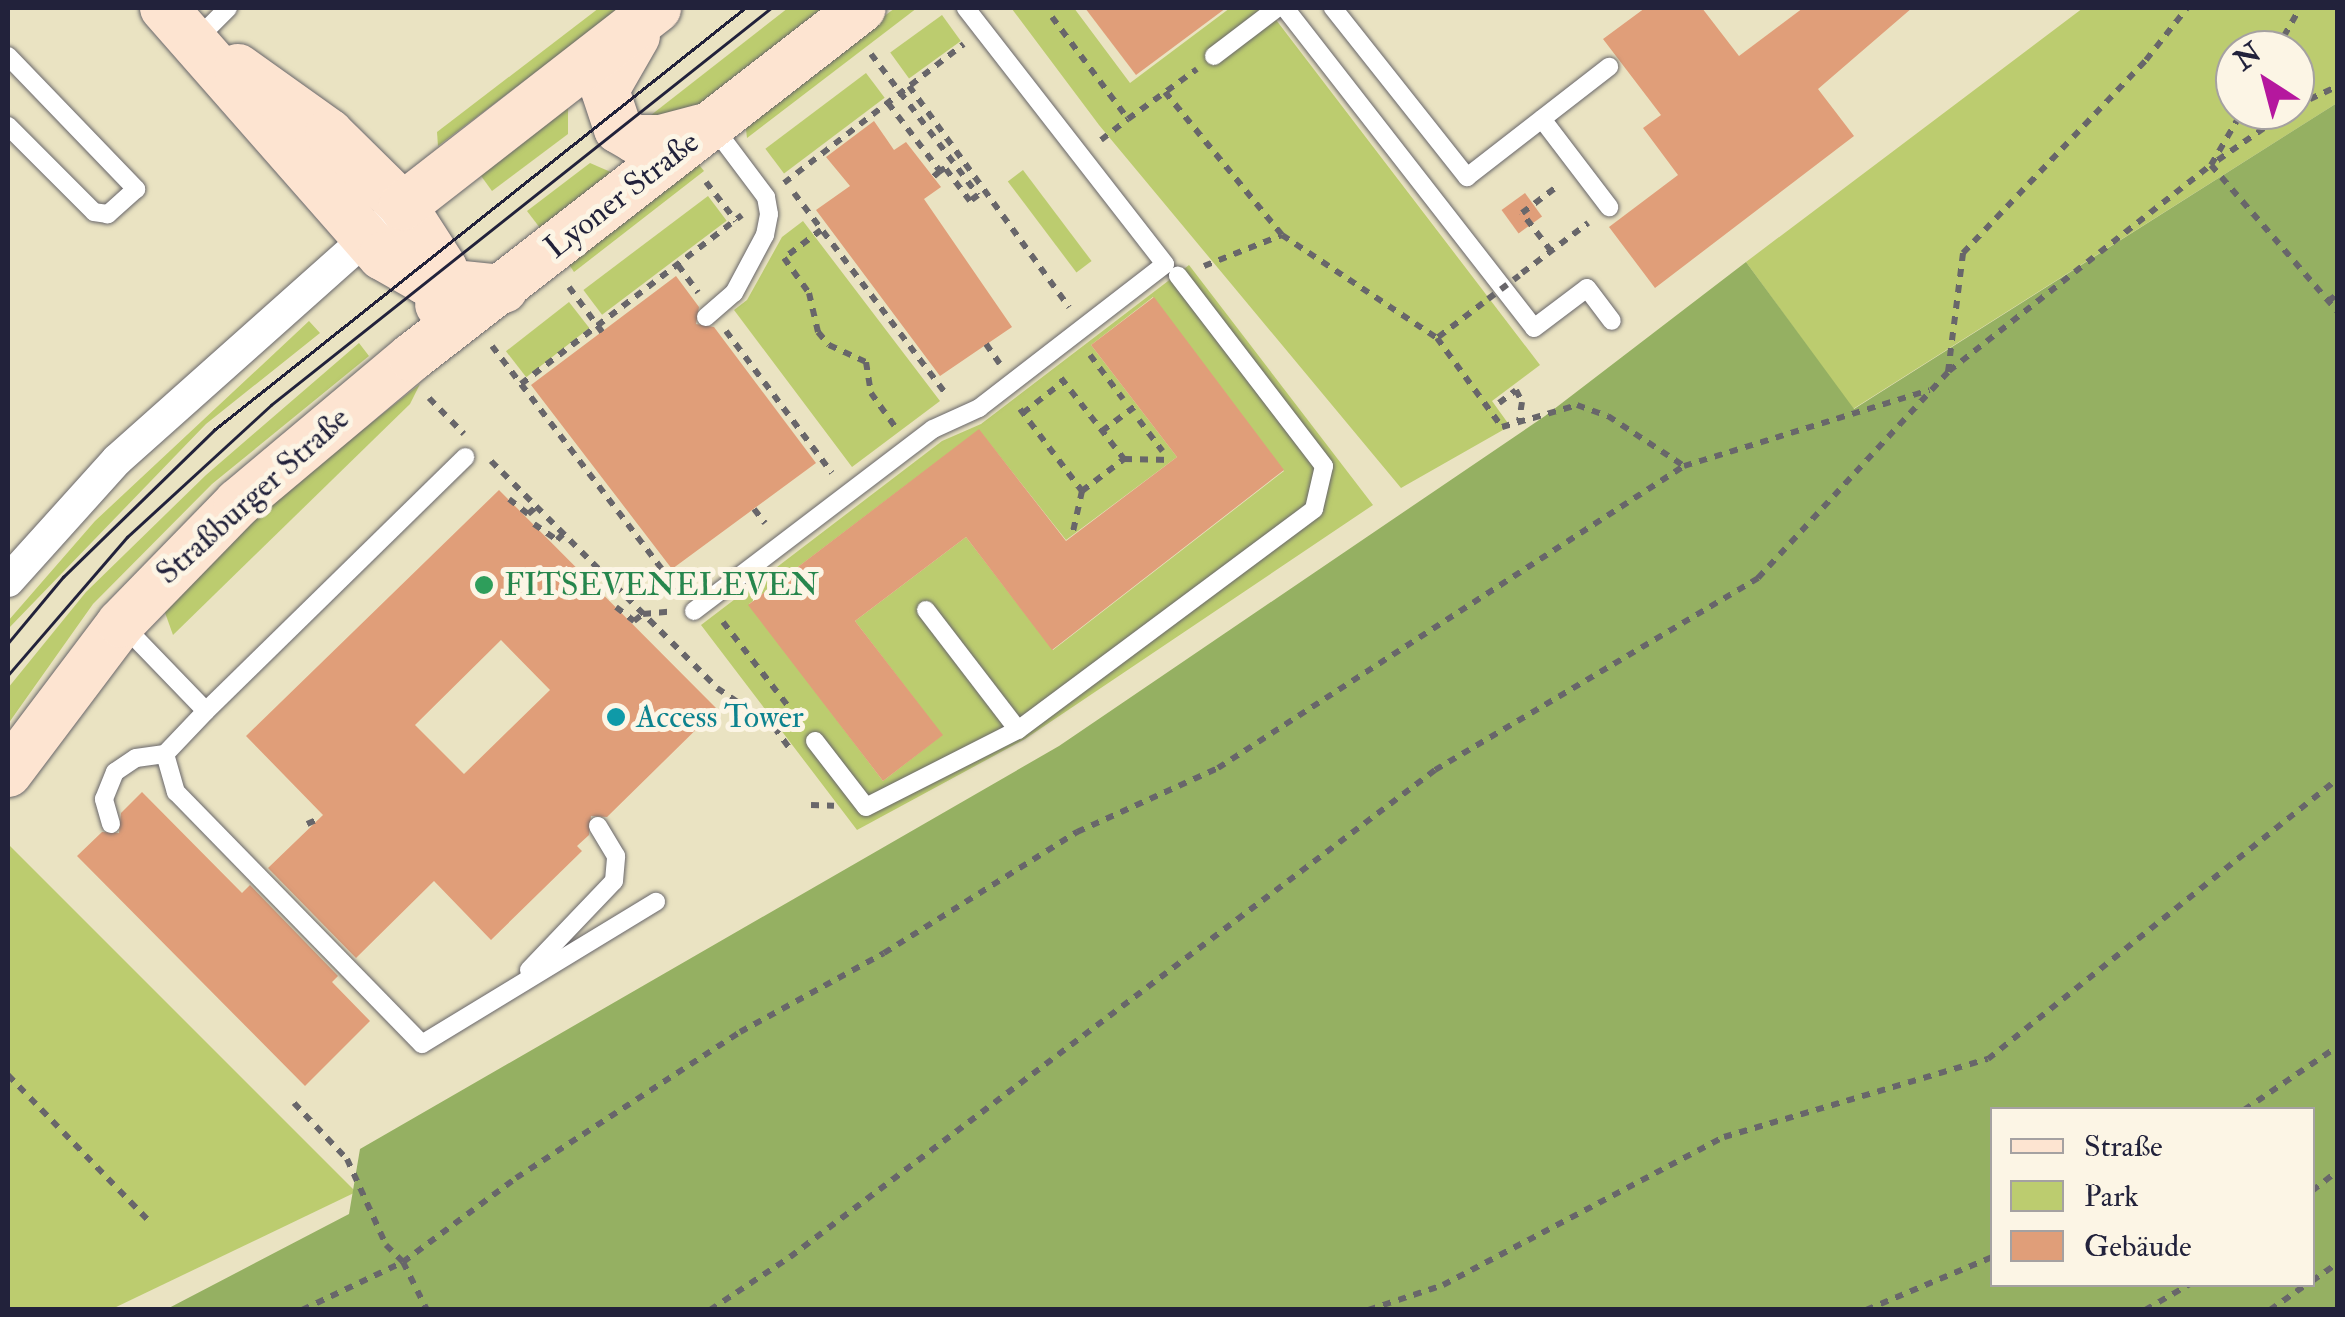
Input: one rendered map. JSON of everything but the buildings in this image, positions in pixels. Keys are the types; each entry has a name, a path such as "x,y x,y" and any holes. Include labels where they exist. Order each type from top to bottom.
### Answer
{"main road":[{"path":"659,8 611,73 605,90 608,116 635,139 712,124"},
{"path":"403,206 659,8"},
{"name":"Lyoner Straße","path":"504,289 862,8"},
{"path":"196,18 330,133 403,206 435,251 444,285 420,377"},
{"path":"196,18 364,240 408,272 444,285 504,289"},
{"name":"Straßburger Straße","path":"16,751 121,622 238,503 420,377 504,289"}],"street":[{"path":"8,581 118,460 403,206"}],"lane":[{"path":"701,606 909,447 1004,388 1164,264 966,8"},
{"path":"1214,56 1281,8 1534,328 1587,288 1612,320"},
{"path":"1333,8 1467,177 1610,68"},
{"path":"8,56 136,189 108,214 94,212 8,126"},
{"path":"1542,120 1609,207"},
{"path":"709,314 734,294 766,235 768,214 766,197 712,124"},
{"path":"815,741 866,806 1018,730 1314,508 1324,486 1324,466 1178,276"},
{"path":"111,824 104,799 115,772 136,758 164,754 471,452"},
{"path":"926,610 1018,730"},
{"path":"121,622 206,711"},
{"path":"164,754 176,792 422,1044 656,902"},
{"path":"511,988 608,893 616,856 598,826"}],"path":[{"path":"1948,372 1963,253 2146,60 2187,8"},
{"path":"2287,30 2300,8"},
{"path":"1052,18 1128,119"},
{"path":"871,54 978,196 970,201 945,168 936,174 888,103"},
{"path":"1107,136 1214,56"},
{"path":"909,86 1084,326"},
{"path":"2315,97 2338,86"},
{"path":"1165,92 1282,235 1437,338 1502,427 1576,405 1608,416 1684,466"},
{"path":"2211,166 2231,130"},
{"path":"710,1310 790,1258 1435,770 1758,578 1948,372 2261,130"},
{"path":"2211,166 2338,312"},
{"path":"1551,251 1522,213 1580,169"},
{"path":"776,170 962,416"},
{"path":"706,182 736,220 736,234"},
{"path":"1532,266 1609,207"},
{"path":"822,230 784,258 809,293 818,332 829,345 866,362 871,392 909,447"},
{"path":"1213,266 1282,235"},
{"path":"678,265 709,314 848,494"},
{"path":"1488,299 1519,276"},
{"path":"697,292 707,282"},
{"path":"568,287 602,332"},
{"path":"2328,302 2338,294"},
{"path":"1437,338 1476,308"},
{"path":"986,344 996,358"},
{"path":"492,346 673,582"},
{"path":"1090,355 1123,399"},
{"path":"1045,357 1124,459"},
{"path":"521,384 544,367"},
{"path":"420,377 471,452"},
{"path":"1023,413 1064,382"},
{"path":"1004,388 1082,490"},
{"path":"302,1310 403,1262 516,1178 740,1032 884,953 1077,832 1218,768 1684,466 1933,388"},
{"path":"1499,403 1516,390 1522,402 1518,422"},
{"path":"1102,431 1137,405"},
{"path":"1139,420 1162,451"},
{"path":"487,457 717,688 774,727 798,759"},
{"path":"1072,536 1082,490 1124,459 1172,460"},
{"path":"509,499 528,514 536,507"},
{"path":"534,524 556,540 563,534"},
{"path":"701,606 815,741"},
{"path":"616,607 634,622 642,614"},
{"path":"1368,1310 1442,1285 1724,1137 1988,1059 2338,780"},
{"path":"822,790 834,806"},
{"path":"307,824 318,819"},
{"path":"2248,1107 2338,1046"},
{"path":"8,1075 148,1220"},
{"path":"294,1102 347,1159 386,1245 403,1262 427,1310"},
{"path":"2315,1189 2338,1171"},
{"path":"1866,1310 1990,1257"},
{"path":"2315,1279 2338,1263"},
{"path":"2144,1310 2185,1287"},
{"path":"2270,1310 2304,1287"}],"green space":[{"path":"599,8 621,8 438,146 437,132"},
{"path":"788,8 829,8 673,127 637,126"},
{"path":"895,8 917,8 747,138 745,121"},
{"path":"1074,8 1130,83 1230,8 1267,8 1540,365 1492,401 1510,426 1401,488 1099,125 1012,9"},
{"path":"2083,8 2337,8 2337,103 2315,117 2315,30 2215,30 2215,130 2294,130 1853,409 1746,262"},
{"path":"942,15 961,41 909,79 890,53"},
{"path":"866,73 885,98 784,174 765,149"},
{"path":"568,100 568,134 492,191 476,169"},
{"path":"2337,103 2337,1309 167,1309 349,1214 360,1149 1059,746 1545,416 1746,262 1854,409 2294,130 2315,130 2315,117"},
{"path":"695,160 704,171 574,272 568,263"},
{"path":"590,163 613,173 540,228 527,211"},
{"path":"1023,170 1092,261 1076,272 1008,181"},
{"path":"708,196 727,221 602,315 583,290"},
{"path":"803,221 940,401 852,467 734,310 747,300 782,237"},
{"path":"1189,265 1373,505 1025,739 857,830 701,625 942,441 981,424","holes":["1153,297 1284,471 1053,650 966,537 855,621 942,735 883,781 749,604 979,430 1066,540 1177,457 1091,345"]},
{"path":"569,302 589,328 526,377 506,351"},
{"path":"309,321 320,333 206,424 8,629 8,621 95,521"},
{"path":"359,343 369,356 212,484 93,604 8,724 8,688 86,592 206,475"},
{"path":"420,384 410,404 173,635 163,607 282,494"},
{"path":"9,845 356,1192 112,1309 8,1310"}],"tram line":[{"path":"8,643 63,577 214,430 745,8"},
{"path":"8,675 127,537 271,405 771,8"}],"place":[{"name":"FITSEVENELEVEN","path":"484,585"},
{"name":"Access Tower","path":"616,717"}]}
